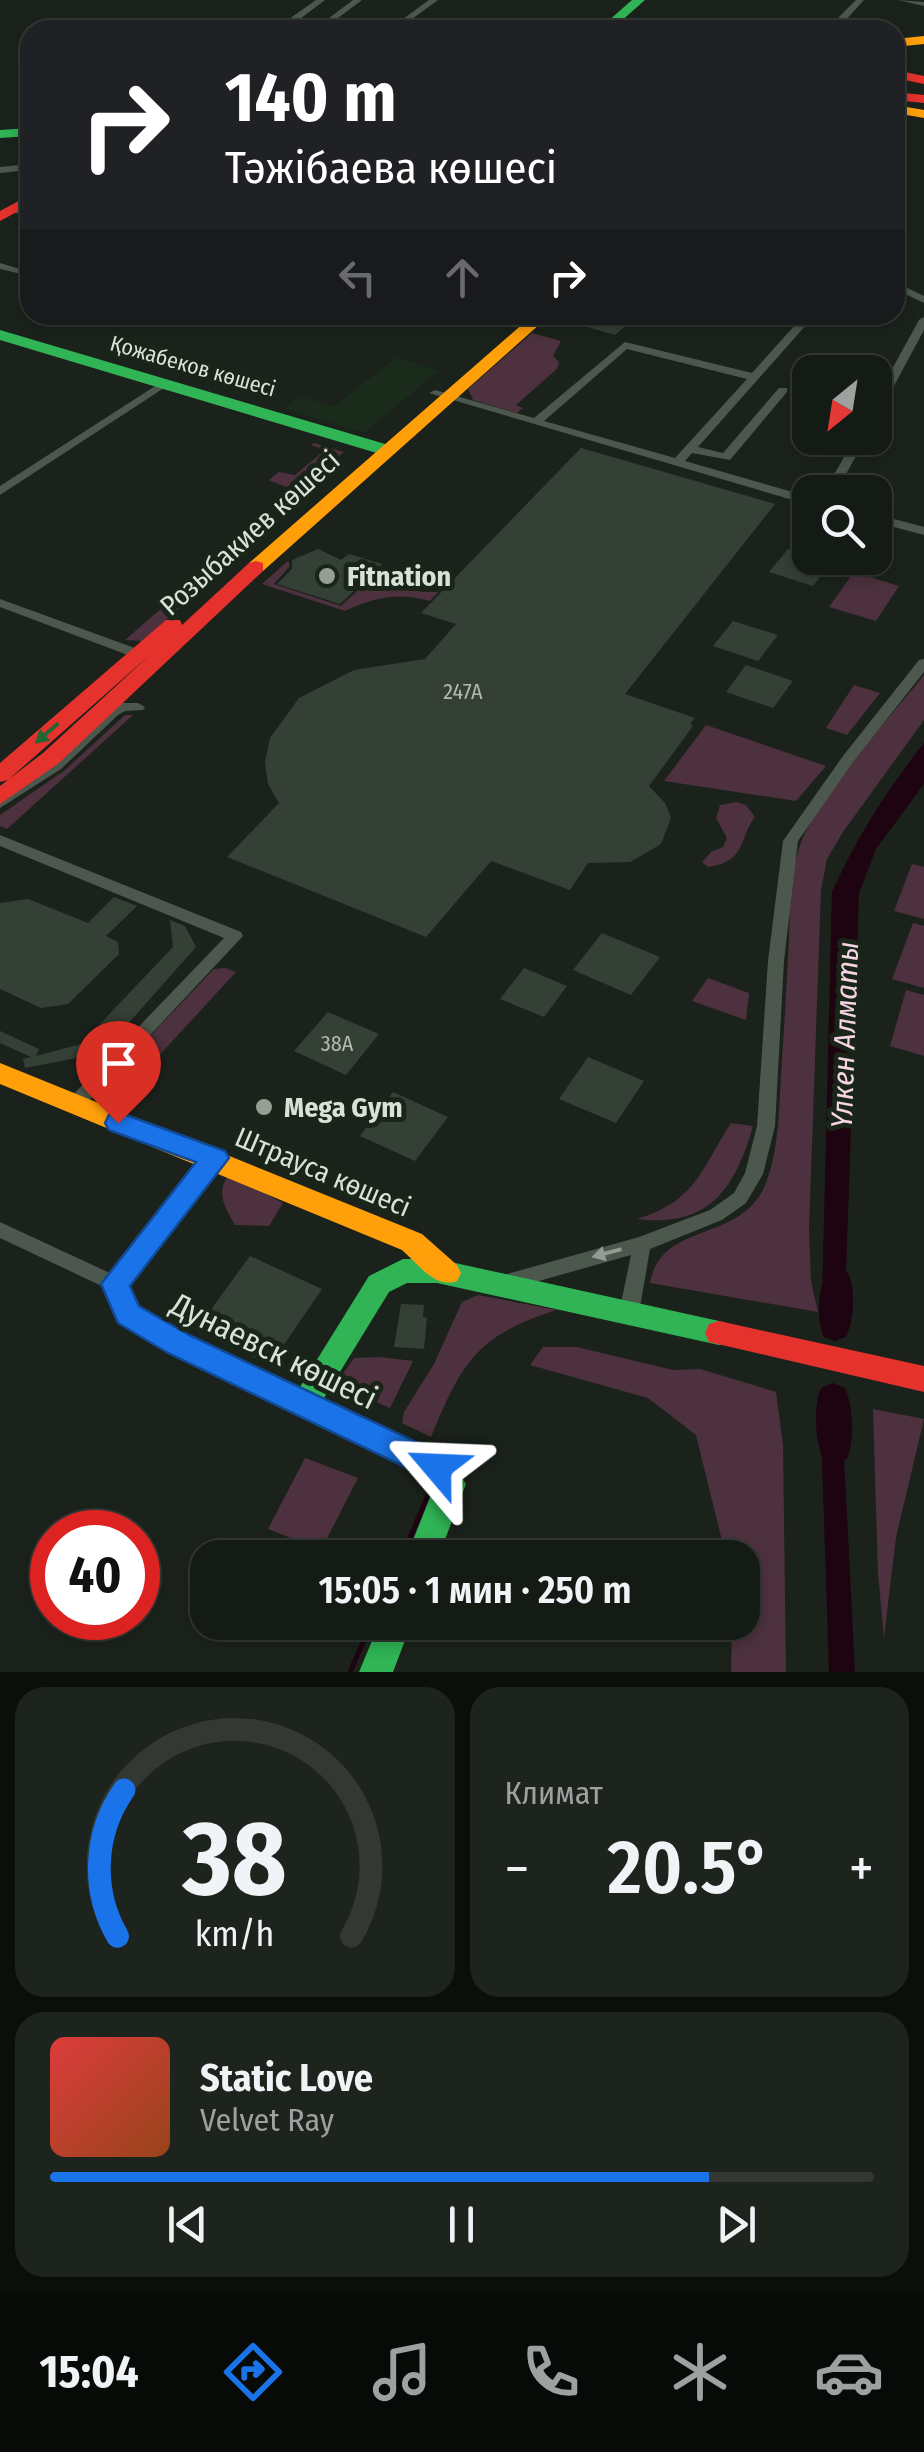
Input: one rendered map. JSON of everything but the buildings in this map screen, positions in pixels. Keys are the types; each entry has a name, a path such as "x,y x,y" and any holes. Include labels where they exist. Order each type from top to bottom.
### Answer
{"main road":[{"path":"616,20 640,0"},
{"path":"386,446 442,406 515,325"},
{"path":"448,396 530,325"},
{"name":"Қожабеков көшесі","path":"0,335 386,446"},
{"name":"Розыбакиев көшесі","path":"0,775 386,446"},
{"name":"Розыбакиев көшесі","path":"0,800 51,758 386,446"},
{"name":"Штрауса көшесі","path":"0,1073 412,1242 447,1273"},
{"path":"306,1403 380,1284 397,1270 414,1268 637,1315 924,1368"},
{"path":"723,1331 924,1379"},
{"name":"Дунаевск көшесі","path":"306,1403 437,1467 451,1484 429,1540"},
{"path":"376,1672 389,1640"}],"street":[{"path":"292,20 321,0"},
{"path":"406,20 434,0"},
{"path":"841,20 860,0"},
{"path":"902,0 924,4"},
{"path":"342,2 355,1"},
{"path":"330,20 355,1"},
{"path":"892,379 924,320"},
{"path":"677,463 801,325"},
{"path":"536,422 625,345 754,377"},
{"path":"0,492 163,384"},
{"path":"691,449 726,457 783,390"},
{"path":"448,396 792,497"},
{"path":"892,523 924,531"},
{"path":"0,603 138,654"},
{"path":"495,1286 642,1244 716,1215 740,1198 754,1174 770,1090 778,943 790,841 824,790 924,663"},
{"path":"0,800 56,766 113,712 122,707 138,707"},
{"path":"0,840 235,936 73,1106"},
{"path":"115,1284 215,1158"},
{"name":"Дунаевск көшесі","path":"0,1230 115,1284 128,1314 179,1344 306,1403"},
{"path":"637,1315 642,1244"},
{"path":"566,1300 571,1263"}],"shaded area":[{"path":"532,333 561,341 553,356 559,362 557,369 516,405 523,408 517,413 473,400 468,389"},
{"path":"396,358 439,370 364,433 284,408 298,396 334,406"},
{"path":"311,445 344,452 278,506 274,504 291,489 269,480 279,472 295,475 325,450"},
{"path":"224,554 236,556 143,641 125,640"},
{"path":"288,561 290,566 274,584 341,606 385,565 387,579 422,592 438,592 430,601 387,597 345,611 262,584"},
{"path":"852,575 899,586 876,621 829,607"},
{"path":"924,675 924,720 843,832 827,859 821,890 809,1230 811,1281 818,1312 650,1283 657,1263 670,1249 741,1215 756,1200 767,1180 778,1128 791,898 800,845 845,771"},
{"path":"854,685 880,693 847,735 826,728"},
{"path":"125,715 133,715 7,829 0,826 0,815 65,770"},
{"path":"706,725 826,766 796,801 664,781"},
{"path":"720,805 746,805 755,817 736,854 708,867 702,862 723,847 727,838 716,818"},
{"path":"912,864 924,867 924,919 894,911"},
{"path":"913,923 924,926 924,988 892,979"},
{"path":"214,969 236,972 119,1099 107,1094 106,1082"},
{"path":"708,978 749,993 746,1020 692,1001"},
{"path":"906,990 924,995 924,1056 890,1046"},
{"path":"731,1123 753,1126 737,1168 715,1200 683,1217 637,1219 657,1212 684,1193"},
{"path":"229,1175 283,1203 269,1226 235,1225 222,1194"},
{"path":"478,1295 557,1310 508,1330 476,1355 463,1370 431,1437 402,1423 404,1412 434,1364 462,1302"},
{"path":"543,1347 577,1347 673,1370 700,1369 776,1392 783,1446 786,1672 731,1672 732,1640 760,1640 760,1540 722,1540 696,1435 648,1398 530,1365"},
{"path":"354,1358 413,1361 390,1408 346,1389 338,1381"},
{"path":"873,1409 924,1419 896,1537 884,1638 878,1574"},
{"path":"305,1458 358,1478 326,1540 296,1540 268,1529"}],"water":[{"path":"924,743 924,784 876,849 859,893 845,1303 835,1317 822,1300 832,892 873,815"},
{"path":"834,1414 844,1457 855,1672 829,1672 821,1429"}],"waterway":[{"name":"Үлкен Алматы","path":"835,1327 837,1282"},
{"name":"Үлкен Алматы","path":"833,1398 835,1448"},
{"path":"409,1540 428,1496"},
{"path":"350,1672 364,1640"}],"traffic: fast":[{"path":"616,20 639,0"},
{"path":"0,134 20,133"},
{"path":"0,335 386,450"},
{"path":"429,1540 451,1484 437,1467 305,1403 379,1284 403,1271 437,1271 719,1333"},
{"path":"376,1672 389,1640"}],"traffic: slow":[{"path":"905,42 924,40"},
{"path":"905,111 924,114"},
{"path":"256,567 531,325"},
{"path":"0,1073 412,1242 447,1273"}],"traffic: jam":[{"path":"905,76 924,80"},
{"path":"905,97 924,99"},
{"path":"0,217 20,205"},
{"path":"0,797 51,758 256,567"},
{"path":"0,775 173,624"},
{"path":"719,1333 924,1379"}],"place":[{"name":"Fitnation","path":"327,576"},
{"name":"Mega Gym","path":"264,1107"}],"route":[{"path":"118,1123 215,1158 115,1284 128,1314 179,1344 437,1467"}]}
